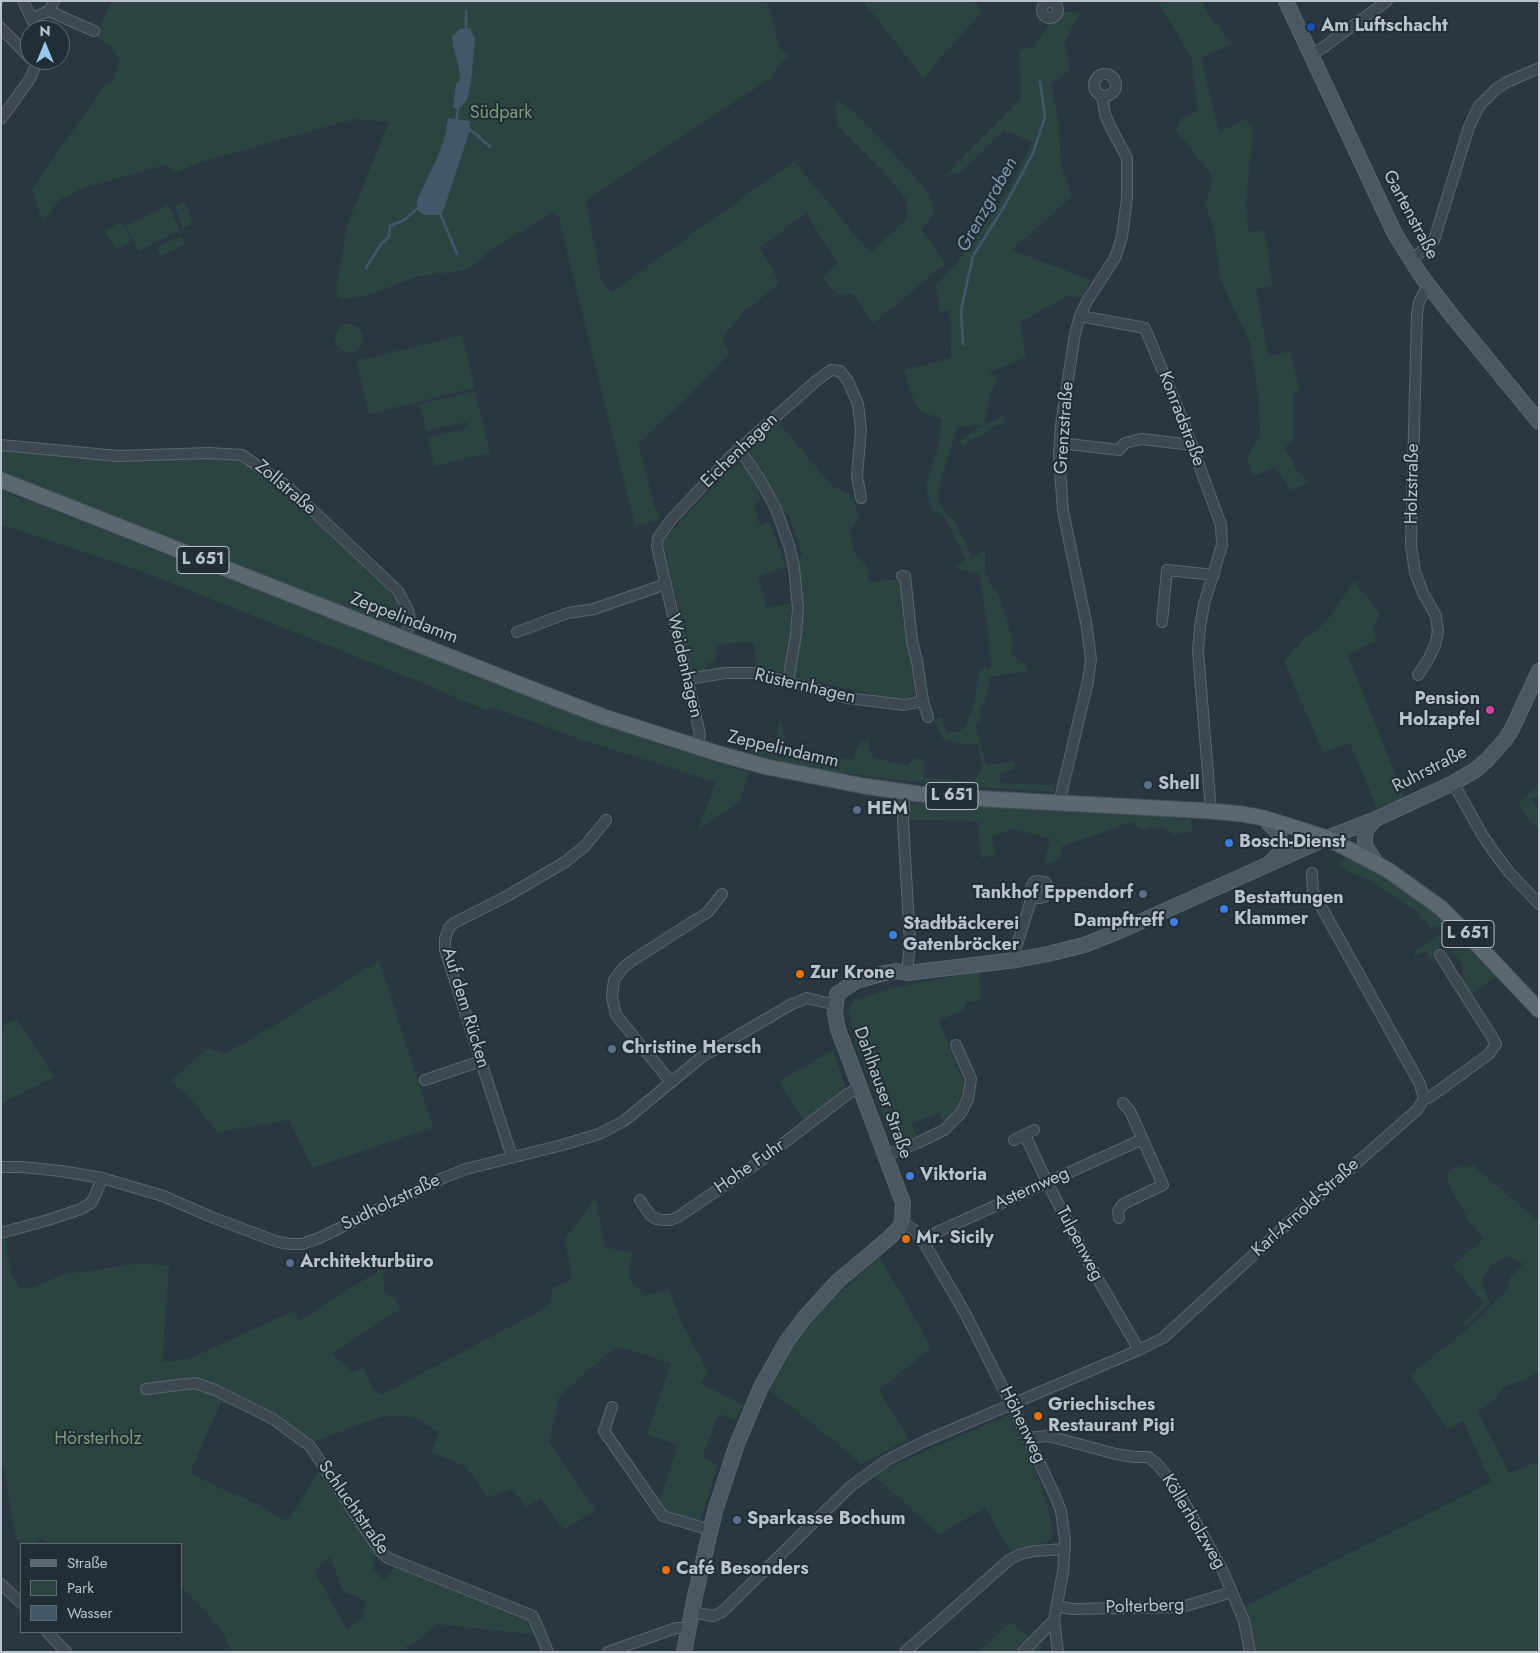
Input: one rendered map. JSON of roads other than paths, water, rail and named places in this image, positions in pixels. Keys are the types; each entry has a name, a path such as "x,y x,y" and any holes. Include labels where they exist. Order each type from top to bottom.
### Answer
{"main road":[{"name":"Zeppelindamm","path":"1,480 604,717 697,748 767,767 825,780 905,792 1211,811 1264,818 1327,838 1377,864 1441,908 1539,1010"}],"street":[{"path":"24,1 32,18 49,11 54,1"},
{"name":"Gartenstraße","path":"1286,1 1394,232 1430,287 1539,422"},
{"path":"1311,54 1321,49 1387,1"},
{"path":"49,11 94,31"},
{"path":"1,28 20,47"},
{"path":"1412,260 1434,240 1469,127 1479,106 1506,82 1539,68"},
{"path":"1,119 30,79 32,70"},
{"name":"Grenzstraße","path":"1059,803 1088,680 1091,659 1086,622 1063,511 1059,455 1060,443 1074,334 1087,301 1115,258 1122,237 1127,198 1127,158 1105,114 1102,96"},
{"name":"Holzstraße","path":"1418,674 1429,658 1438,632 1436,616 1423,593 1415,572 1411,545 1417,314 1419,302 1426,288 1430,287"},
{"name":"Konradstraße","path":"1080,316 1145,328 1219,518 1222,534 1221,550 1204,604 1198,651 1211,811"},
{"name":"Eichenhagen","path":"657,540 672,520 737,450 830,370 840,371 848,381 858,404 861,430 857,476 861,498"},
{"path":"1060,443 1119,450 1125,443 1141,439 1192,445"},
{"name":"Zollstraße","path":"1,445 118,456 208,452 242,454 288,487 398,591 408,610 411,622 404,639"},
{"path":"737,450 747,460 776,509 787,538 794,567 798,608 788,682"},
{"name":"Weidenhagen","path":"657,540 700,734 697,748"},
{"path":"1162,622 1167,570 1214,575"},
{"path":"902,576 905,576 912,641 923,701 928,717"},
{"path":"517,632 568,613 594,609 666,584"},
{"name":"Ruhrstraße","path":"836,1005 837,994 856,981 896,971 906,973 1016,960 1058,952 1108,936 1327,838 1376,819 1453,783 1491,757 1505,740 1522,711 1539,670"},
{"name":"Rüsternhagen","path":"687,679 725,673 754,673 848,698 904,705 923,701"},
{"path":"1453,783 1483,836 1508,872 1539,904"},
{"path":"905,792 903,822 910,942 906,973"},
{"path":"1264,818 1278,834 1282,845 1279,853 1268,865"},
{"path":"1376,819 1366,829 1365,846 1377,864"},
{"name":"Auf dem Rücken","path":"512,1157 445,950 445,938 448,930 454,923 509,895 565,862 585,846 606,820"},
{"path":"1312,873 1313,892 1420,1084 1424,1099"},
{"path":"670,1081 616,1015 612,997 614,980 630,962 708,912 722,894"},
{"path":"1016,960 1015,951 1034,896"},
{"name":"Karl-Arnold-Straße","path":"692,1612 714,1616 722,1612 851,1486 887,1460 925,1441 1163,1338 1286,1225 1417,1110 1424,1099 1430,1098 1489,1054 1496,1044 1440,955"},
{"name":"Sudholzstraße","path":"1,1167 51,1170 102,1178 163,1196 278,1242 297,1244 319,1238 443,1178 466,1169 562,1145 611,1128 649,1101 670,1081 702,1056 792,1004 807,998 836,1005"},
{"name":"Dahlhauser Straße","path":"836,1005 835,1014 838,1029 903,1204 902,1223"},
{"path":"885,1156 944,1130 962,1113 968,1099 971,1079 956,1045"},
{"path":"425,1080 481,1061"},
{"name":"Hohe Fuhr","path":"640,1200 650,1215 656,1219 670,1220 678,1217 763,1159 849,1093 859,1088"},
{"path":"1120,1218 1119,1209 1123,1204 1163,1185 1130,1112 1123,1103"},
{"name":"Tulpenweg","path":"1014,1140 1029,1133 1047,1182 1091,1267 1139,1350"},
{"name":"Asternweg","path":"922,1239 1143,1139"},
{"path":"1,1233 81,1209 91,1203 96,1196 102,1178"},
{"path":"684,1652 711,1530 732,1459 746,1420 761,1387 788,1341 805,1317 837,1282 889,1238 902,1223"},
{"name":"Höhenweg","path":"902,1223 913,1229 922,1239 972,1325 1012,1404 1061,1511 1065,1549 1063,1572 1054,1620 1058,1652"},
{"name":"Schluchtstraße","path":"146,1389 195,1383 215,1390 273,1419 310,1446 380,1551 388,1558 533,1616 548,1652"},
{"path":"612,1407 604,1430 663,1516 711,1530"},
{"name":"Köllerholzweg","path":"1028,1438 1048,1436 1116,1454 1148,1457 1151,1459 1176,1486 1223,1571 1244,1620 1250,1652"},
{"path":"905,1652 1013,1557 1034,1552 1065,1549"},
{"path":"1,1584 20,1602"},
{"name":"Polterberg","path":"1057,1606 1072,1609 1182,1607 1232,1592"},
{"path":"1023,1652 1054,1620"},
{"path":"608,1652 676,1628 689,1628"},
{"path":"48,1633 66,1652"}],"water":[{"path":"470,28 475,38 469,91 467,100 460,108 453,108 456,84 460,80 452,36 460,29"},
{"path":"448,118 470,121 470,130 444,209 440,215 424,215 417,210 417,200 438,156 446,133"}],"waterway":[{"path":"466,11 466,28"},
{"name":"Grenzgraben","path":"963,344 961,311 973,256 1004,207 1033,153 1045,117 1040,81"},
{"path":"456,122 458,108"},
{"path":"467,131 470,130 476,134 490,147"},
{"path":"366,268 381,244 389,237 390,226 404,220 418,208"},
{"path":"440,213 457,254"}],"place":[{"name":"Am Luftschacht","path":"1311,27"},
{"name":"Pension Holzapfel","path":"1490,710"},
{"name":"Shell","path":"1148,785"},
{"name":"HEM","path":"857,810"},
{"name":"Bosch-Dienst","path":"1229,843"},
{"name":"Tankhof Eppendorf","path":"1143,894"},
{"name":"Bestattungen Klammer","path":"1224,909"},
{"name":"Dampftreff","path":"1174,922"},
{"name":"Stadtbäckerei Gatenbröcker","path":"893,935"},
{"name":"Zur Krone","path":"800,974"},
{"name":"Christine Hersch","path":"612,1049"},
{"name":"Viktoria","path":"910,1176"},
{"name":"Mr. Sicily","path":"906,1239"},
{"name":"Architekturbüro","path":"290,1263"},
{"name":"Griechisches Restaurant Pigi","path":"1038,1416"},
{"name":"Sparkasse Bochum","path":"737,1520"},
{"name":"Café Besonders","path":"666,1570"}],"park label":[{"name":"Südpark","path":"501,114"},
{"name":"Hörsterholz","path":"98,1440"}]}
